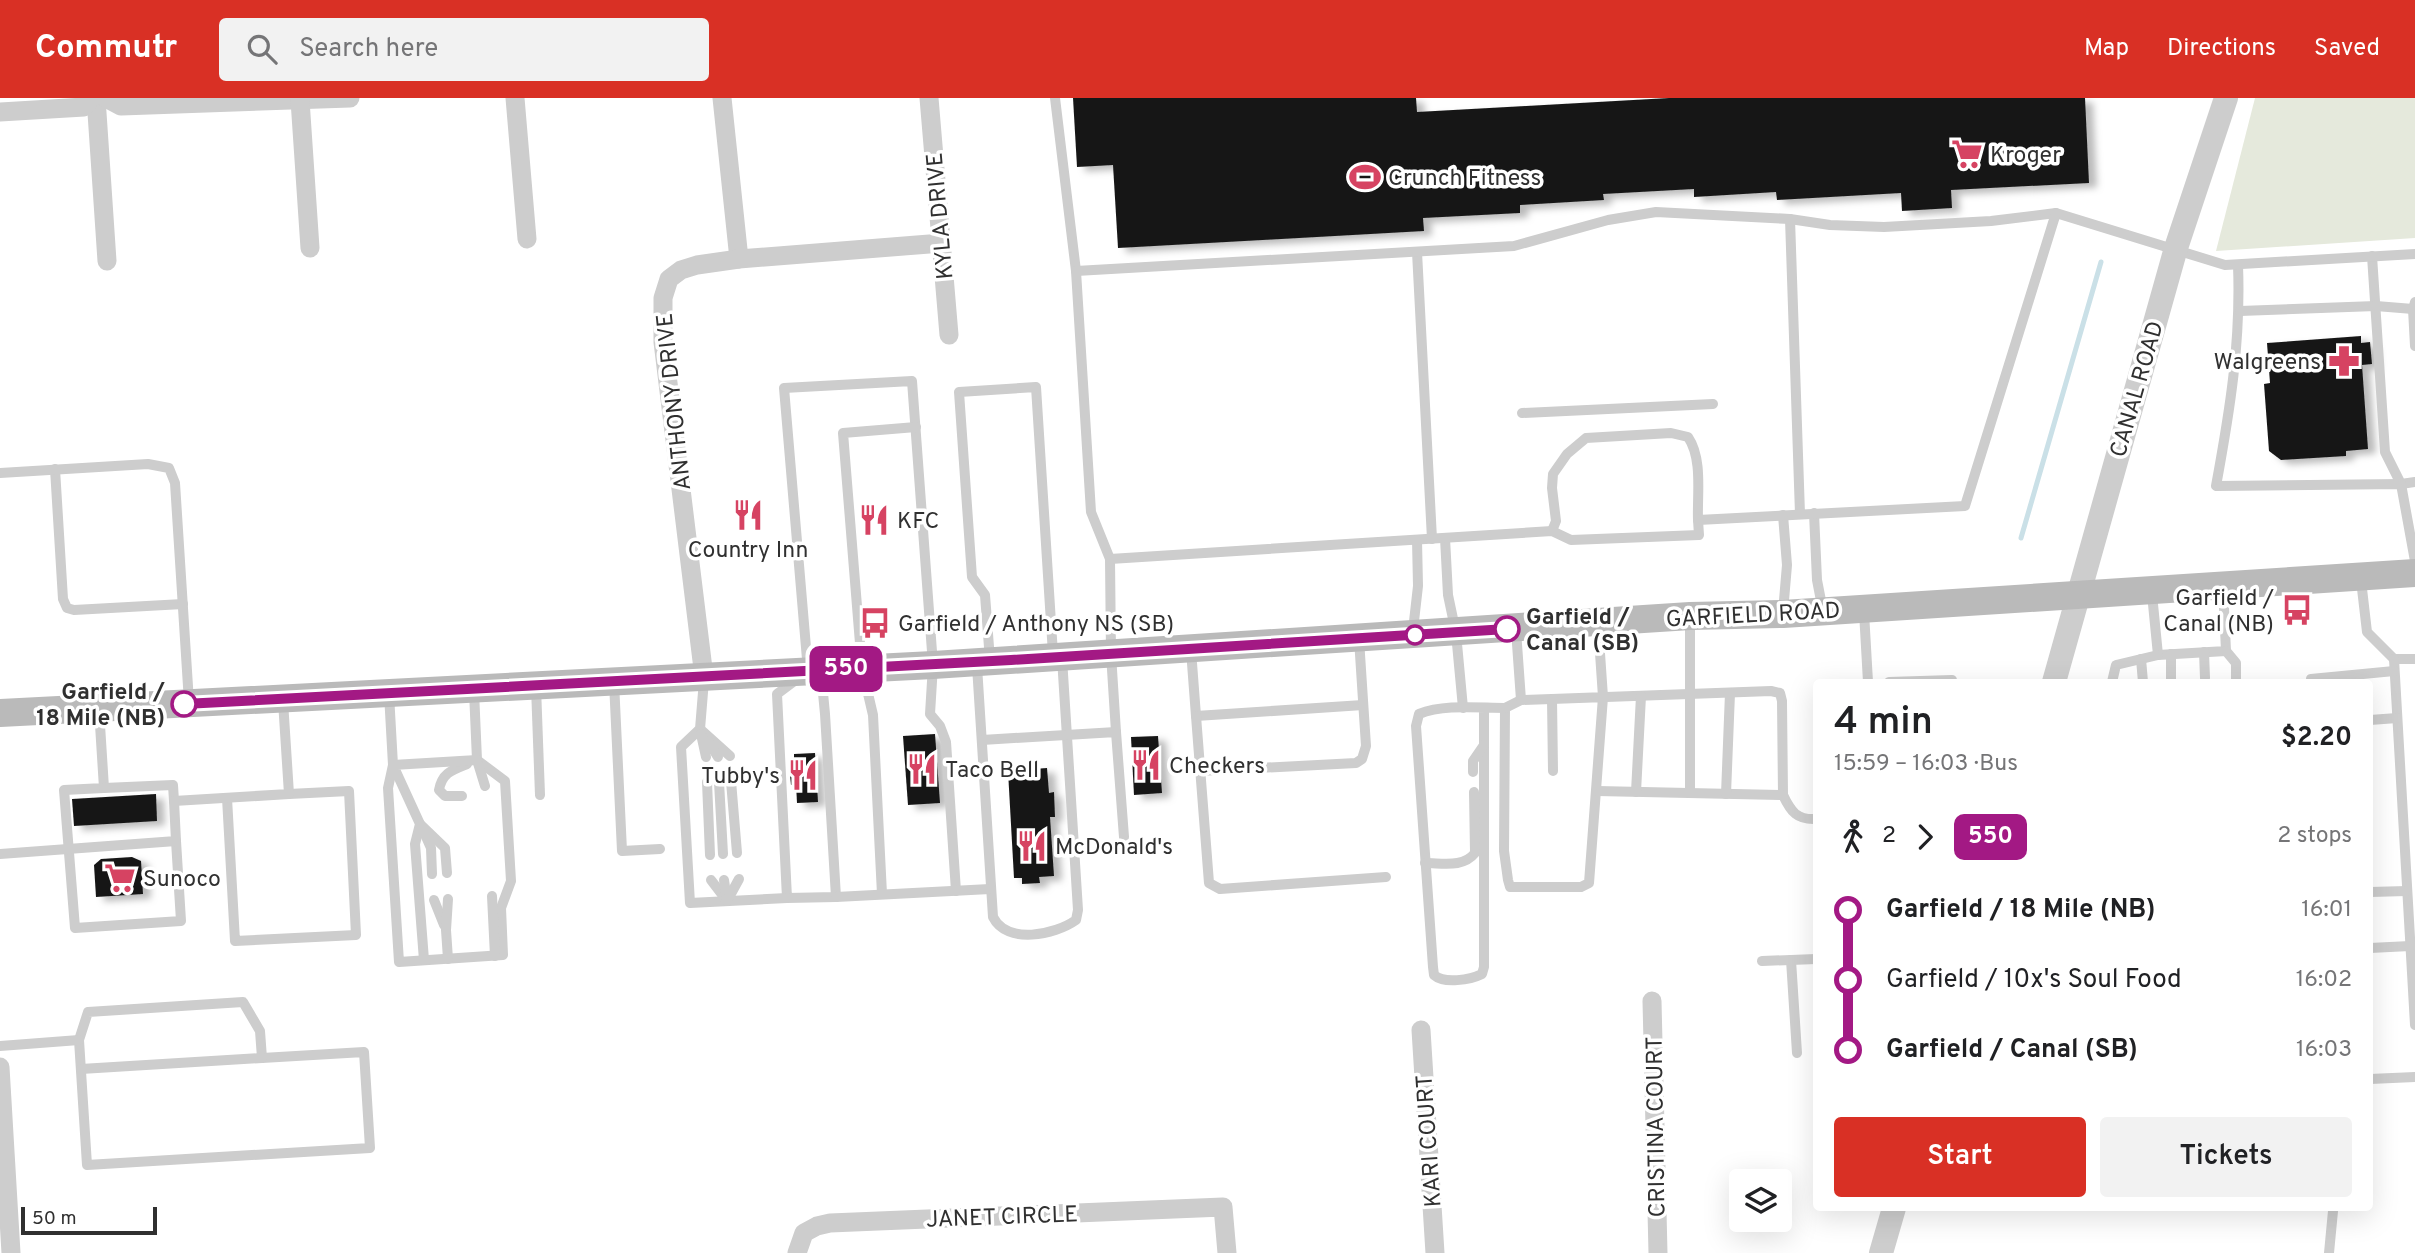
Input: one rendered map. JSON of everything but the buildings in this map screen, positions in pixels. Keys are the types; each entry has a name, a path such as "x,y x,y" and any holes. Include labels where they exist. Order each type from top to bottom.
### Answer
{"main road":[{"name":"GARFIELD ROAD","path":"0,713 983,662 1690,616 1783,614 2079,596 2415,573"}],"street":[{"path":"0,112 83,107 93,98"},
{"path":"93,98 107,261"},
{"path":"106,98 121,106 350,98"},
{"path":"515,98 527,239"},
{"path":"722,98 739,259"},
{"name":"KYLA DRIVE","path":"929,98 949,335"},
{"name":"CANAL ROAD","path":"2055,679 2176,248 2226,98"},
{"path":"300,100 310,248"},
{"name":"ANTHONY DRIVE","path":"704,677 663,342 663,298 669,279 681,270 697,265 739,259 942,243"},
{"name":"CRISTINA COURT","path":"1652,1000 1658,1253"},
{"name":"KARI COURT","path":"1421,1030 1435,1253"},
{"path":"0,1067 7,1251"},
{"name":"JANET CIRCLE","path":"797,1253 804,1233 830,1223 1223,1207 1227,1253"},
{"path":"1881,1253 1893,1211"}],"lane":[{"path":"1055,98 1076,271 1091,512 1110,559 1111,654 1124,837"},
{"path":"1076,271 1514,246 1608,220 1656,212 1884,227 1991,221 2056,213 2225,265 2415,254"},
{"path":"1698,520 1965,506 2056,213"},
{"path":"1790,219 1800,514"},
{"path":"1417,252 1432,539"},
{"path":"2372,256 2385,452 2401,484 2415,561"},
{"path":"2238,265 2240,311 2234,388 2216,486 2415,482"},
{"path":"2240,311 2414,305 2415,346"},
{"path":"836,897 823,693 808,671 784,388 912,381 933,664 930,714 940,726 946,742 956,891"},
{"path":"1036,387 1057,657 1067,735 1078,910 1076,919 1064,928 1032,934 1006,932 997,925 993,917 990,889 982,740 985,594 972,578 958,392 1036,387"},
{"path":"1522,413 1713,404"},
{"path":"882,894 873,715 862,668 843,433 916,427"},
{"path":"1110,559 1552,531 1571,540 1699,535 1697,463 1693,444 1688,437 1671,433 1586,438 1567,454 1553,474 1556,521 1552,531"},
{"path":"0,473 148,464 169,468 175,483 189,704"},
{"path":"55,469 63,599 67,608 74,610 183,604"},
{"path":"1814,513 1817,580 1823,611"},
{"path":"1783,515 1787,565 1783,614"},
{"path":"1445,538 1448,595 1456,633 1463,708"},
{"path":"1412,635 1418,586 1417,540"},
{"path":"2360,576 2367,632 2394,659 2415,1023"},
{"path":"2223,586 2226,652 2236,663 2236,679"},
{"path":"2152,591 2158,655"},
{"path":"1863,608 1868,679"},
{"path":"1690,616 1690,793"},
{"path":"1506,708 1504,851 1507,880 1510,887 1581,887 1589,883 1603,697 1597,622"},
{"path":"1516,628 1521,700"},
{"path":"1199,771 1356,763 1366,754 1359,639"},
{"path":"1191,649 1206,875 1209,884 1220,889 1386,877"},
{"path":"2204,652 2206,678"},
{"path":"2113,679 2116,665 2141,659 2158,655 2226,652"},
{"path":"2171,654 2171,679"},
{"path":"2141,659 2143,679"},
{"path":"2394,659 2415,659"},
{"path":"787,898 777,694 808,671"},
{"path":"2311,679 2394,671"},
{"path":"704,677 700,729 706,757"},
{"path":"614,682 622,851 660,849"},
{"path":"536,686 540,795"},
{"path":"474,689 477,760 485,786"},
{"path":"1726,794 1731,692"},
{"path":"1484,708 1484,967 1482,974 1476,977 1443,980 1434,975 1416,726 1419,714 1428,710 1463,708 1484,708 1506,708 1521,700 1731,692 1780,693 1783,796 1789,809 1798,818 1813,820"},
{"path":"388,694 393,765 388,788 399,962 503,955 501,908 511,881 505,781 477,760 393,765"},
{"path":"1636,792 1641,696"},
{"path":"282,699 289,794"},
{"path":"1552,699 1553,771"},
{"path":"1196,716 1363,705"},
{"path":"99,708 104,788"},
{"path":"2373,720 2397,718"},
{"path":"700,729 730,756"},
{"path":"700,729 718,757"},
{"path":"700,729 681,747 690,903 990,889"},
{"path":"982,740 1116,732"},
{"path":"1473,772 1473,761 1484,745"},
{"path":"462,796 444,796 439,790 441,780 448,771 477,760"},
{"path":"393,765 431,848 432,874"},
{"path":"731,781 737,853"},
{"path":"707,782 710,855"},
{"path":"719,782 723,854"},
{"path":"173,785 181,921 75,928 64,790 104,788 173,785"},
{"path":"174,800 227,797 349,791 356,935 235,942 227,797"},
{"path":"1597,791 1783,796"},
{"path":"1425,863 1461,863 1469,860 1475,853 1474,792"},
{"path":"420,824 445,848 447,873"},
{"path":"420,824 415,844 424,960"},
{"path":"0,854 176,841"},
{"path":"727,901 739,879"},
{"path":"711,880 727,901"},
{"path":"724,880 727,901"},
{"path":"2373,892 2407,891"},
{"path":"492,896 495,956"},
{"path":"447,959 448,899"},
{"path":"434,900 446,930"},
{"path":"2373,948 2410,946"},
{"path":"1762,961 1813,959"},
{"path":"1791,960 1797,1053"},
{"path":"81,1069 364,1052 370,1148 87,1165 79,1041 88,1012 243,1002 260,1031 262,1058"},
{"path":"0,1046 79,1041"},
{"path":"2373,1079 2415,1076"},
{"path":"2329,1253 2333,1211"}],"shaded area":[{"path":"2255,98 2415,98 2415,238 2216,251"}],"waterway":[{"path":"2021,538 2101,262"}],"bus line":[{"name":"550","path":"184,704 681,679 1507,629"}],"place":[{"name":"Kroger","path":"1967,154"},
{"name":"Crunch Fitness","path":"1365,177"},
{"name":"Walgreens","path":"2344,361"},
{"name":"Country Inn","path":"748,515"},
{"name":"KFC","path":"874,520"},
{"name":"Garfield / Canal (NB)","path":"2297,610"},
{"name":"Garfield / Anthony NS (SB)","path":"875,623"},
{"name":"Garfield / Canal (SB)","path":"1507,629"},
{"name":"Garfield / 18 Mile (NB)","path":"184,704"},
{"name":"Checkers","path":"1146,765"},
{"name":"Taco Bell","path":"922,769"},
{"name":"Tubby's","path":"803,775"},
{"name":"McDonald's","path":"1032,846"},
{"name":"Sunoco","path":"120,878"}]}
